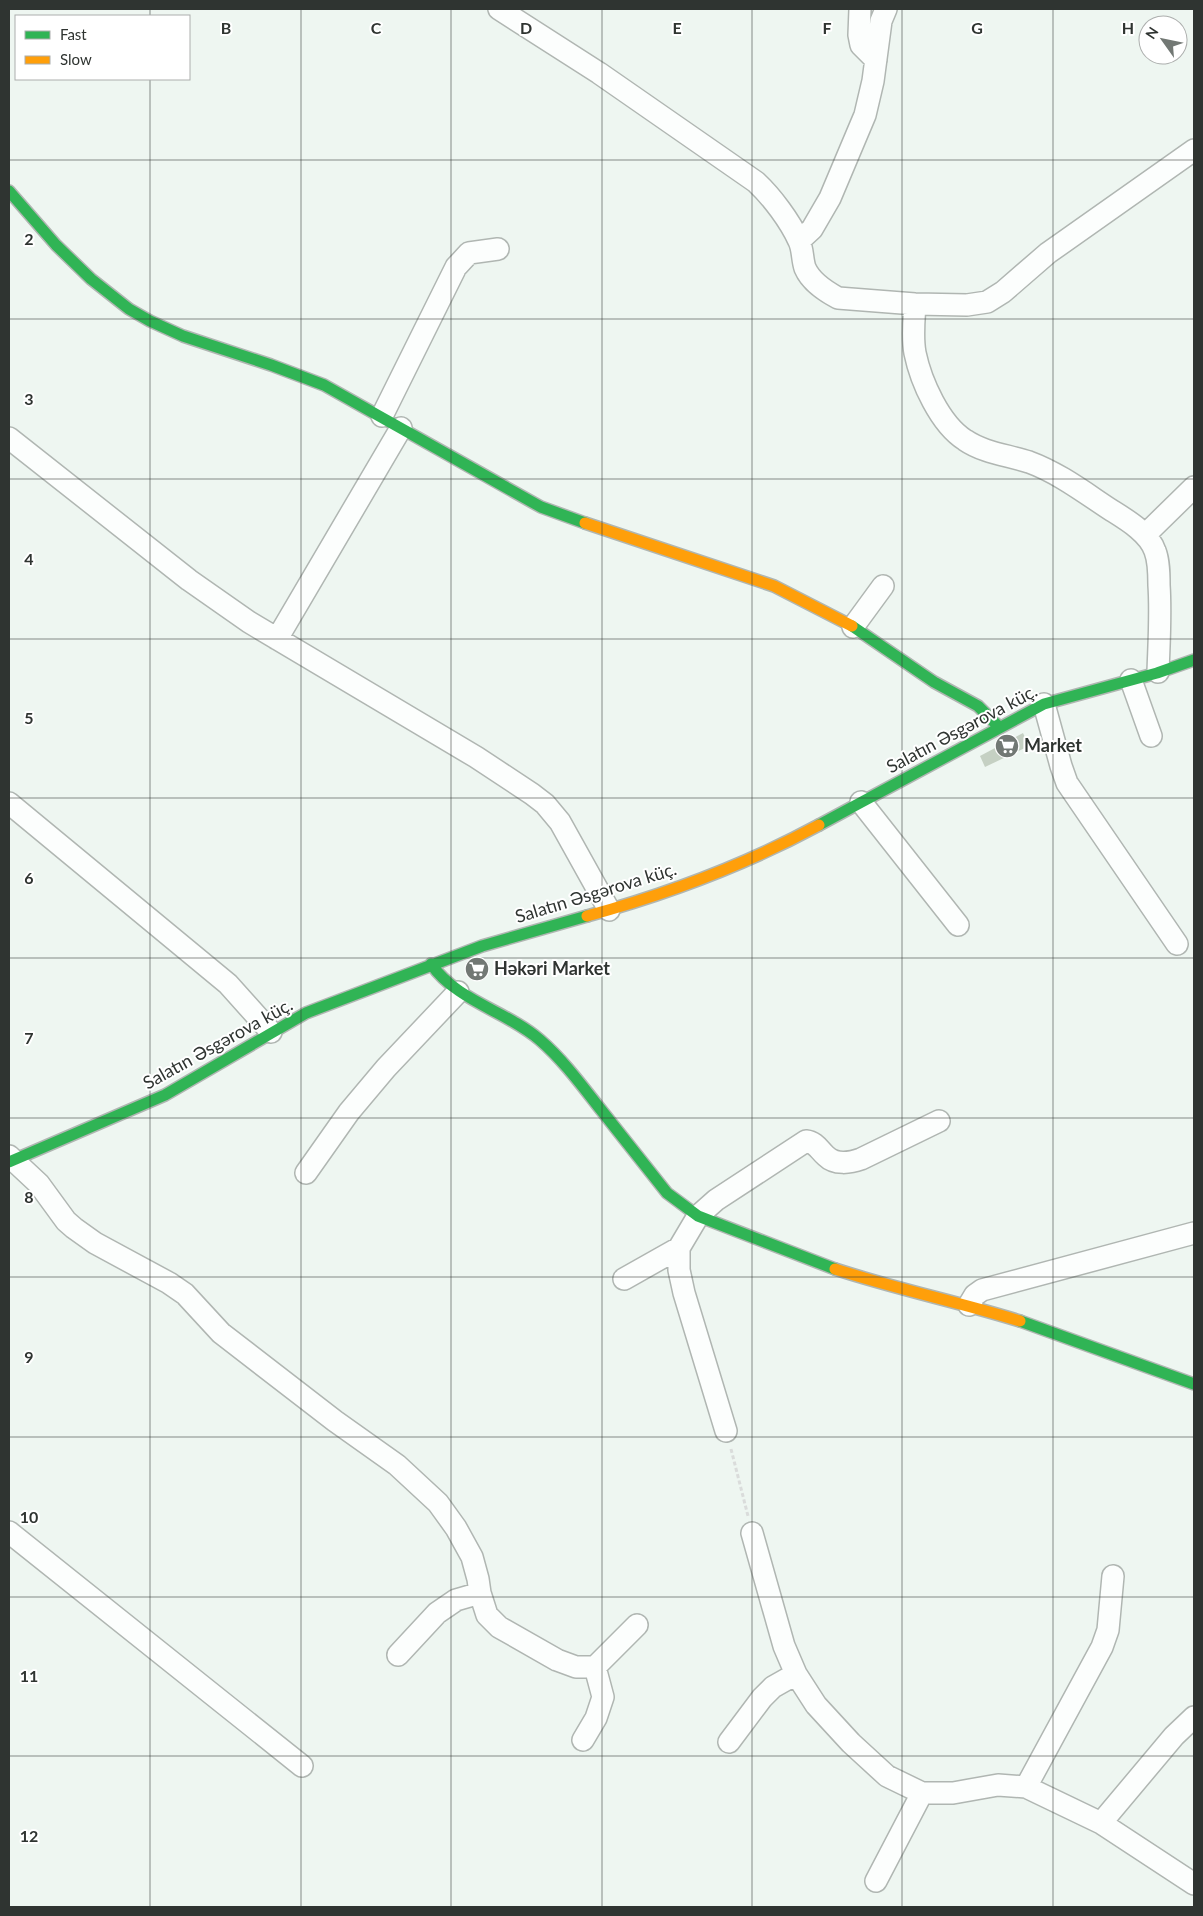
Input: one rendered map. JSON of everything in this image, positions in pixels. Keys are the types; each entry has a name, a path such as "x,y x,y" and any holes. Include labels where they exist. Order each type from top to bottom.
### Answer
{"street":[{"path":"499,9 599,73 756,182 773,199 799,242 805,267 813,281 838,298 915,304 967,305 987,302 1003,292 1048,253 1194,150"},
{"path":"860,9 859,35 861,45 876,60"},
{"path":"799,242 812,229 830,198 865,115 873,80 881,21 886,9"},
{"path":"9,191 46,236 83,272 150,322 194,340 296,373 324,385 541,507 774,586 798,596 853,627 936,683 980,706 991,715 999,727"},
{"path":"382,416 456,267 469,253 498,249"},
{"path":"915,304 915,352 922,376 937,408 952,431 979,447 1030,463 1062,479 1128,521 1145,535 1155,550 1159,571 1160,623 1158,672"},
{"path":"277,639 401,428"},
{"path":"9,438 189,580 248,622 476,757 545,804 560,822 609,910"},
{"path":"1145,535 1194,487"},
{"path":"853,627 883,586"},
{"name":"Salatın Əsgərova küç.","path":"11,1159 138,1108 165,1095 271,1032 340,999 482,946 609,910 675,888 754,857 1044,704 1194,660"},
{"path":"1131,680 1151,736"},
{"path":"1044,704 1067,783 1177,944"},
{"path":"861,802 958,925"},
{"path":"9,803 228,984 271,1032"},
{"path":"431,964 447,986 516,1022 546,1044 570,1070 667,1193 698,1216 835,1269 969,1305 1064,1336 1194,1384"},
{"path":"306,1173 349,1112 386,1068 458,992"},
{"path":"624,1279 679,1248 698,1216 716,1200 806,1141 812,1142 826,1156 833,1160 851,1162 861,1159 939,1121"},
{"path":"11,1159 39,1184 66,1221 74,1228 95,1243 170,1283 184,1294 221,1333 335,1421 397,1464 422,1487 438,1503 456,1528 472,1557 487,1615 499,1627 557,1660 576,1667 594,1667 637,1625"},
{"path":"969,1305 975,1295 982,1290 1194,1233"},
{"path":"679,1248 679,1270 684,1293 726,1431"},
{"path":"9,1532 302,1766"},
{"path":"752,1533 784,1646 796,1674 816,1704 851,1743 887,1776 922,1793 953,1794 998,1785 1026,1787 1101,1823 1194,1884"},
{"path":"1026,1787 1102,1647 1108,1630 1113,1576"},
{"path":"398,1655 437,1613 456,1600 480,1593"},
{"path":"583,1740 596,1718 603,1697 594,1667"},
{"path":"728,1742 772,1687 796,1674"},
{"path":"1101,1823 1174,1736 1194,1717"},
{"path":"876,1881 922,1793"}],"path":[{"path":"726,1431 752,1533"}],"building":[{"path":"1023,733 1029,746 985,767 980,756"}],"traffic: fast":[{"path":"9,191 56,245 91,279 129,309 183,336 324,385 541,507 585,523"},
{"path":"852,626 934,682 978,706 999,727"},
{"path":"819,825 1044,704 1157,673 1194,660"},
{"path":"9,1162 165,1095 306,1013 482,946 587,916"},
{"path":"431,964 454,988 512,1021 548,1047 578,1080 667,1193 698,1216 835,1269"},
{"path":"1020,1321 1194,1384"}],"traffic: slow":[{"path":"585,523 774,586 852,626"},
{"path":"587,916 647,898 706,877 764,853 819,825"},
{"path":"835,1269 1020,1321"}],"place":[{"name":"Market","path":"1007,746"},
{"name":"Həkəri Market","path":"477,969"}]}
